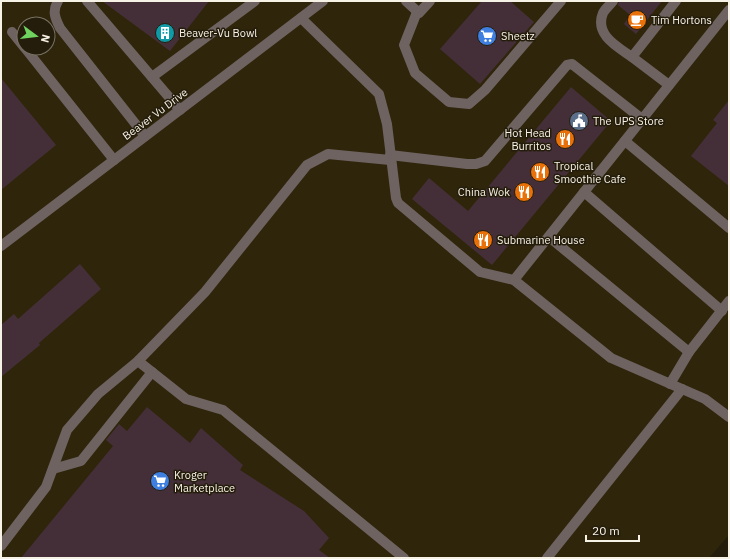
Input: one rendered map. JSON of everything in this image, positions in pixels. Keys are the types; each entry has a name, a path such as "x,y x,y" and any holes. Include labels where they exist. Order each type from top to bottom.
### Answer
{"street":[{"path":"58,1 55,7 54,17 60,28 145,136"},
{"path":"87,1 180,110"},
{"path":"152,76 254,1"},
{"name":"Beaver Vu Drive","path":"1,246 323,1"},
{"path":"406,1 417,12"},
{"path":"430,1 419,13 417,12 404,45 415,73 449,102 468,104 485,90 561,1"},
{"path":"613,1 603,14 602,30 612,43 669,85"},
{"path":"632,57 676,1"},
{"path":"514,280 729,10"},
{"path":"301,18 379,94 387,124 390,158 398,203 480,272 514,280 611,358 705,399 729,416"},
{"path":"12,32 16,37"},
{"path":"30,56 114,160"},
{"path":"1,546 46,487 67,430 98,394 138,361 205,292 307,165 328,154 467,164 476,164 485,161 567,65 572,64 642,119"},
{"path":"625,141 729,228"},
{"path":"584,192 722,310"},
{"path":"549,237 688,352"},
{"path":"670,384 688,352 729,301"},
{"path":"138,361 186,399 223,410 404,558"},
{"path":"53,469 81,461 152,372"},
{"path":"547,558 682,389"}],"shaded area":[{"path":"1,1 729,1 729,535 709,558 1,558"}],"building":[{"name":"Beaver-Vu Bowl","path":"102,1 209,1 170,51"},
{"name":"Sheetz","path":"482,1 510,1 534,22 480,84 440,49"},
{"name":"Tim Hortons","path":"619,1 662,1 636,34 624,24 630,15 618,5"},
{"path":"1,78 56,145 1,190"},
{"path":"571,87 611,121 492,265 412,199 429,178 468,211"},
{"path":"729,100 729,186 691,156 717,123 713,120"},
{"path":"80,264 101,289 39,343 40,345 1,377 1,325 14,314 18,319"},
{"name":"Kroger Marketplace","path":"147,407 190,443 201,428 243,465 240,470 304,511 329,538 319,550 330,558 21,558 113,446 106,440 119,424 127,431"}],"place":[{"name":"Tim Hortons","path":"637,20"},
{"name":"Beaver-Vu Bowl","path":"165,33"},
{"name":"Sheetz","path":"487,36"},
{"name":"The UPS Store","path":"579,121"},
{"name":"Hot Head Burritos","path":"565,139"},
{"name":"Tropical Smoothie Cafe","path":"540,172"},
{"name":"China Wok","path":"524,192"},
{"name":"Submarine House","path":"483,240"},
{"name":"Kroger Marketplace","path":"160,481"}]}
